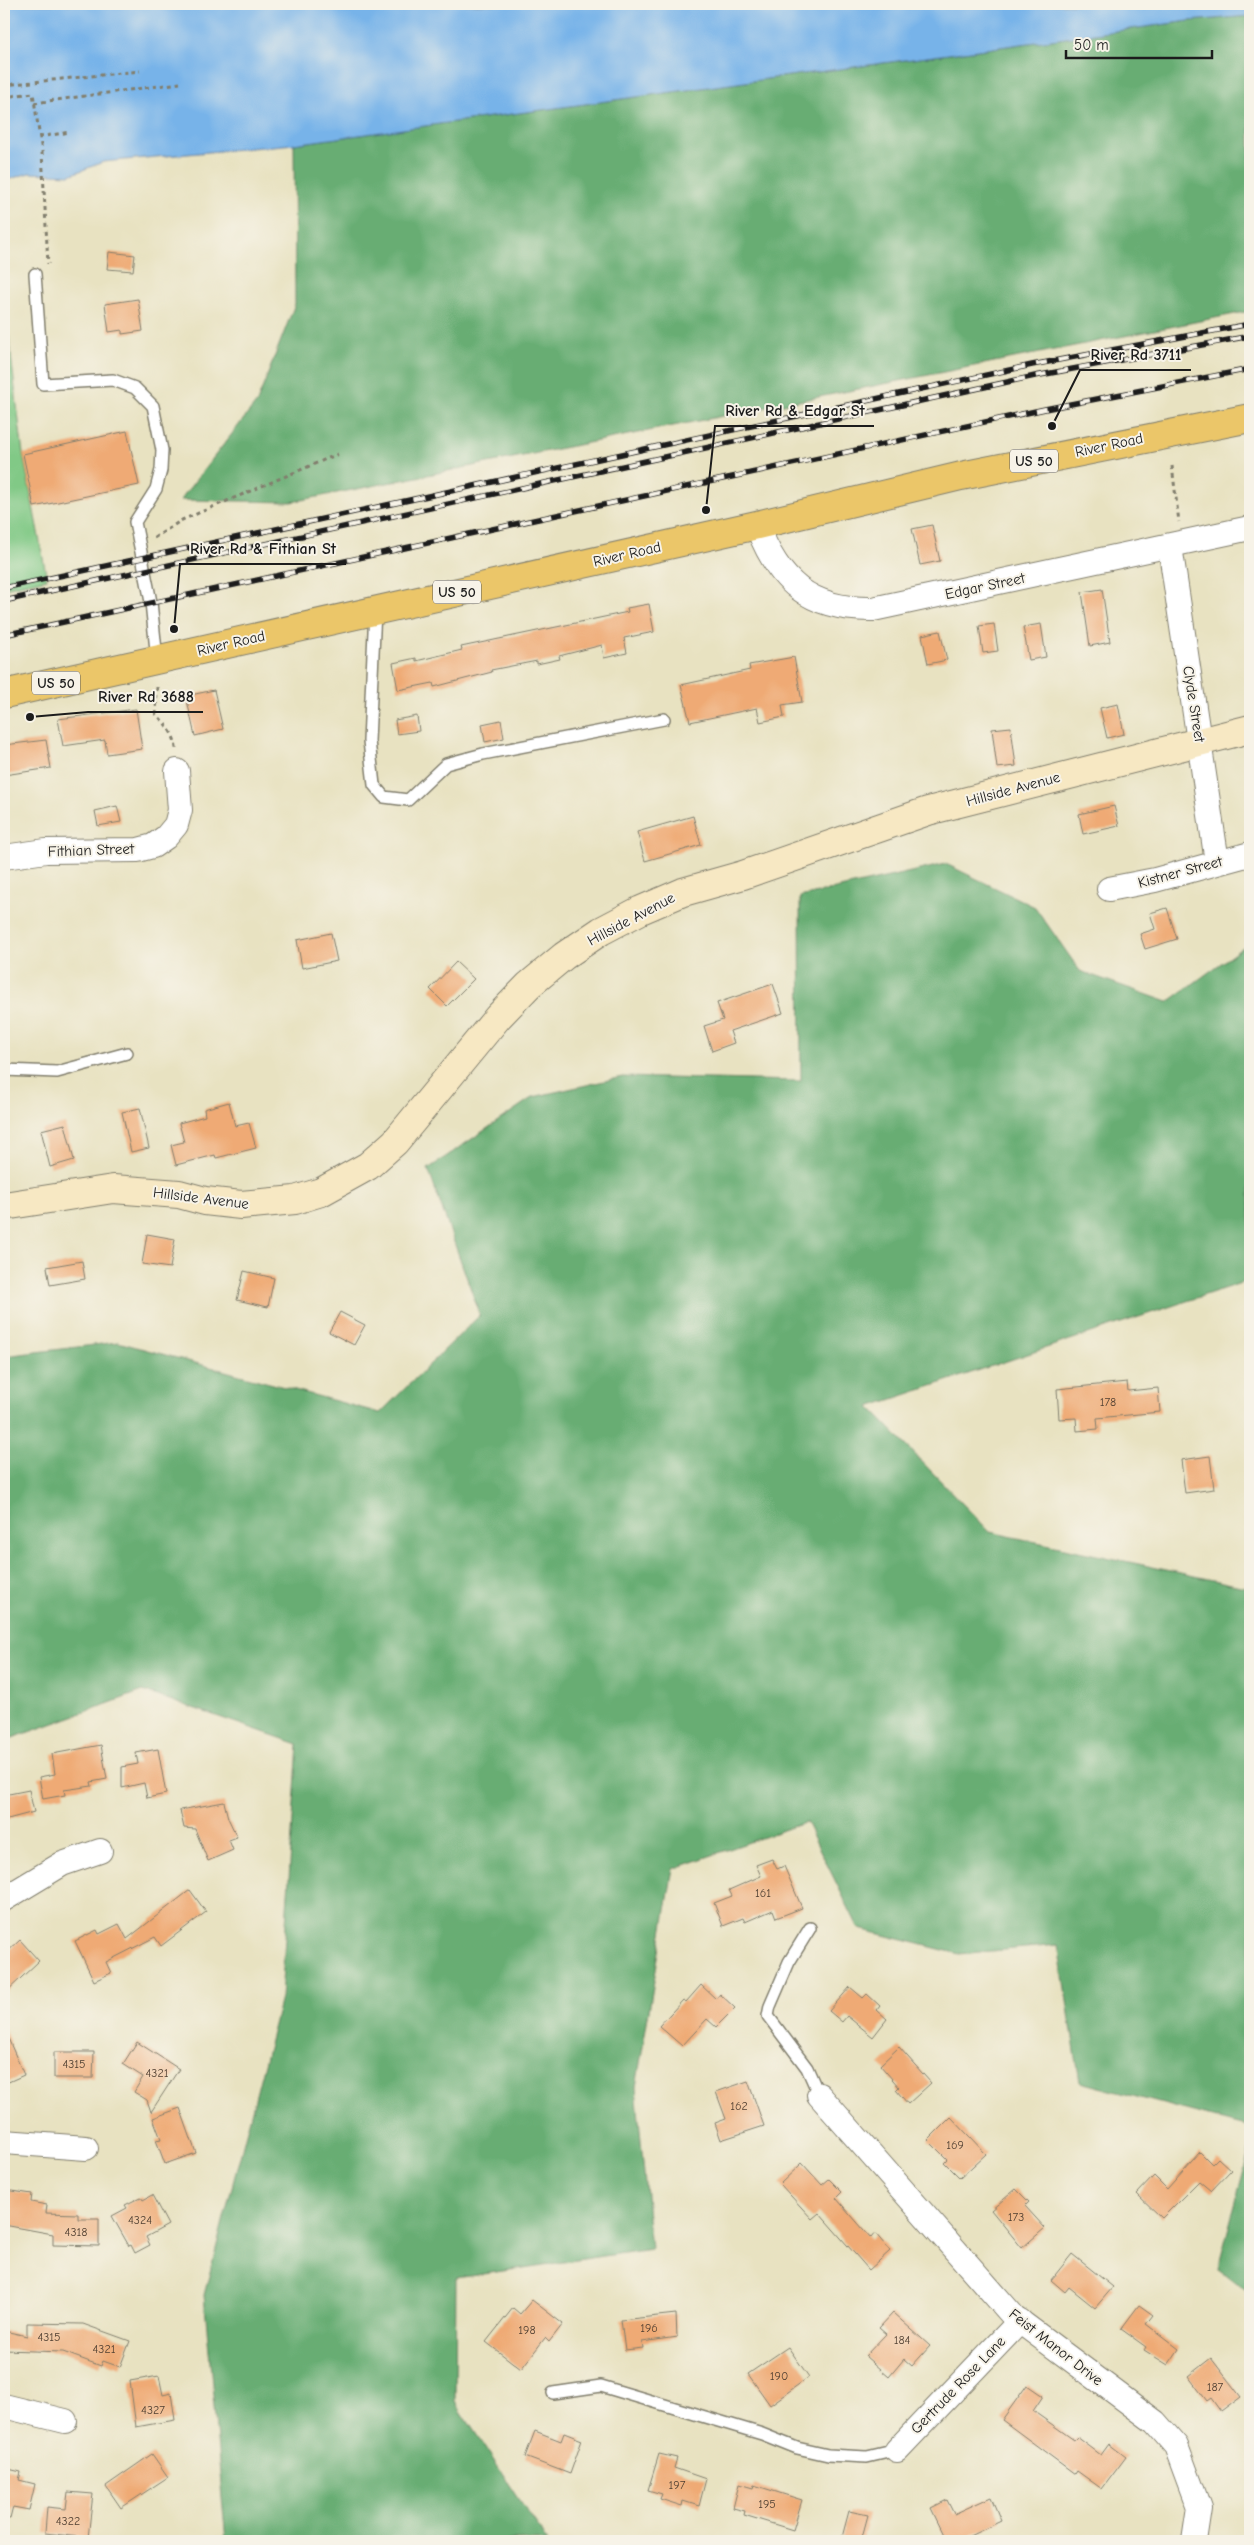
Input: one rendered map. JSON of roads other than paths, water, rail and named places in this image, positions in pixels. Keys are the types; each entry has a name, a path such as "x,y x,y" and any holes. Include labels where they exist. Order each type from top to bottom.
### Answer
{"main road":[{"name":"River Road","path":"4,694 961,476 1250,418"}],"street":[{"name":"Edgar Street","path":"756,524 766,551 788,580 819,600 855,609 873,609 1250,528"},
{"name":"Clyde Street","path":"1170,546 1217,862"},
{"name":"Hillside Avenue","path":"4,1206 113,1189 179,1194 205,1201 241,1205 295,1200 321,1192 368,1166 396,1142 498,1017 529,985 564,956 602,931 641,910 683,892 743,875 928,811 1250,729"},
{"name":"Fithian Street","path":"4,857 46,851 138,850 154,846 166,837 176,825 180,810 177,771"},
{"name":"Kistner Street","path":"1109,889 1154,880 1250,854"},
{"path":"4,1899 62,1864 100,1851"},
{"name":"Feist Manor Drive","path":"819,2096 1020,2321 1155,2422 1176,2446 1199,2508 1194,2541"},
{"path":"4,2142 86,2148"},
{"name":"Gertrude Rose Lane","path":"897,2450 1020,2321"},
{"path":"4,2406 65,2421"}],"lane":[{"path":"36,274 42,384 113,380 135,388 153,406 162,450 156,489 135,522 151,602 157,660"},
{"path":"375,610 369,741 374,785 384,797 408,800 446,764 483,754 664,719"},
{"path":"4,1070 58,1072 127,1052"},
{"path":"810,1928 789,1962 770,2006 768,2016 807,2068 819,2096"},
{"path":"553,2393 601,2386 762,2434 797,2448 828,2455 868,2458 897,2450"}],"water":[{"path":"4,4 1250,4 1250,16 1189,21 294,144 103,162 70,175 29,173 4,181"}],"railway":[{"path":"4,588 1032,365 1250,324"},
{"path":"4,601 1035,376 1250,336"},
{"path":"4,635 1045,409 1250,369"}],"place":[{"name":"River Rd 3711","path":"1052,426"},
{"name":"River Rd & Edgar St","path":"706,510"},
{"name":"River Rd & Fithian St","path":"174,629"},
{"name":"River Rd 3688","path":"30,717"}]}
